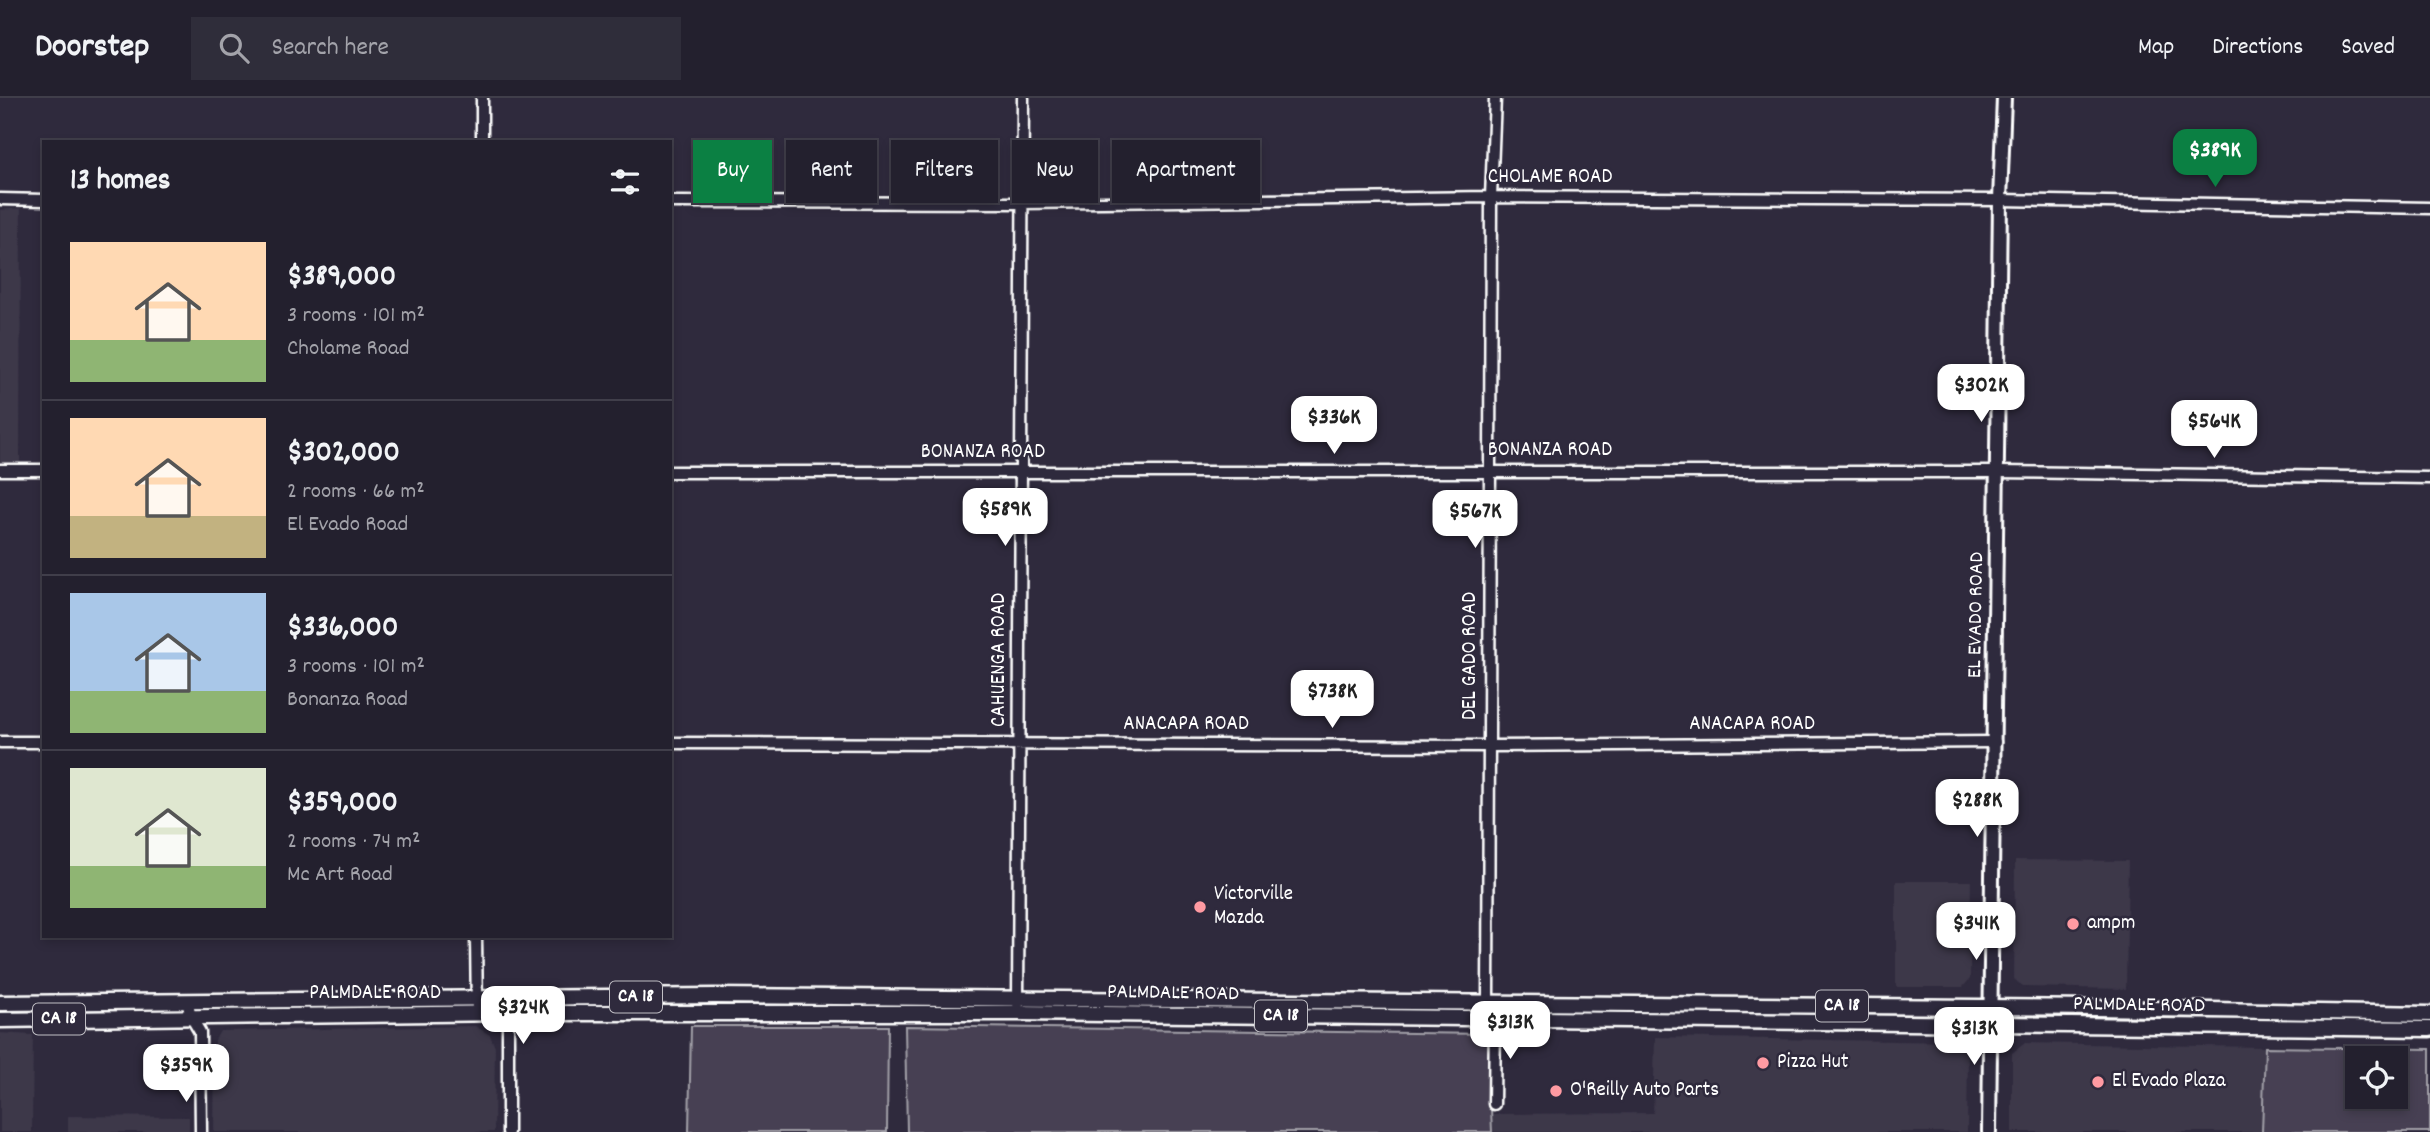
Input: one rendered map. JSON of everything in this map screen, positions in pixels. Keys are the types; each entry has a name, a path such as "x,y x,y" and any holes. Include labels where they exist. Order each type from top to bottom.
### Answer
{"highway":[{"name":"PALMDALE ROAD","path":"0,1020 477,1014 508,1006 701,996 1495,1018 2430,1029"},
{"name":"PALMDALE ROAD","path":"0,1003 476,999 508,1006"},
{"name":"PALMDALE ROAD","path":"1018,1005 1991,1007 2430,1014"},
{"path":"2145,1027 2159,1020 2201,1020 2210,1010"}],"main road":[{"name":"EL EVADO ROAD","path":"1989,1132 2000,200 2004,98"}],"street":[{"path":"481,140 482,98"},
{"name":"CAHUENGA ROAD","path":"1023,98 1023,140"},
{"name":"DEL GADO ROAD","path":"1488,1004 1491,197 1495,98"},
{"name":"CHOLAME ROAD","path":"1098,202 1491,197 2000,200 2430,208"},
{"path":"0,199 42,200"},
{"name":"CHOLAME ROAD","path":"672,202 1012,203"},
{"name":"CAHUENGA ROAD","path":"1018,1005 1022,203"},
{"path":"0,470 42,470"},
{"name":"BONANZA ROAD","path":"672,472 1997,471 2430,478"},
{"path":"0,742 42,742"},
{"name":"ANACAPA ROAD","path":"672,743 1490,746 1995,743"},
{"path":"476,938 477,1014"},
{"path":"187,1001 191,1017 200,1032 201,1132"},
{"path":"508,1006 508,1132"},
{"path":"1494,1104 1495,1018"}],"shaded area":[{"path":"21,208 20,464 0,463 0,210"},
{"path":"2015,860 2128,861 2126,989 2023,987 2014,979"},
{"path":"1896,881 1971,881 1970,979 1963,987 1896,987"},
{"path":"475,1026 490,1035 495,1047 494,1132 214,1132 215,1040 220,1031"},
{"path":"691,1026 888,1026 887,1132 689,1132"},
{"path":"905,1026 1488,1034 1492,1132 907,1132"},
{"path":"0,1033 33,1035 32,1132 0,1132"},
{"path":"1655,1037 1959,1042 1966,1048 1968,1055 1967,1132 1492,1132 1493,1114 1653,1113"},
{"name":"El Evado Plaza","path":"2025,1043 2265,1047 2262,1132 2012,1132 2012,1053"},
{"path":"2265,1047 2345,1048 2345,1109 2408,1109 2408,1049 2430,1049 2430,1132 2262,1132"},
{"path":"68,1116 189,1117 189,1132 68,1132"}],"place":[{"name":"Victorville Mazda","path":"1200,907"},
{"name":"ampm","path":"2073,924"},
{"name":"Pizza Hut","path":"1763,1063"},
{"name":"El Evado Plaza","path":"2098,1082"},
{"name":"O'Reilly Auto Parts","path":"1556,1091"}]}
